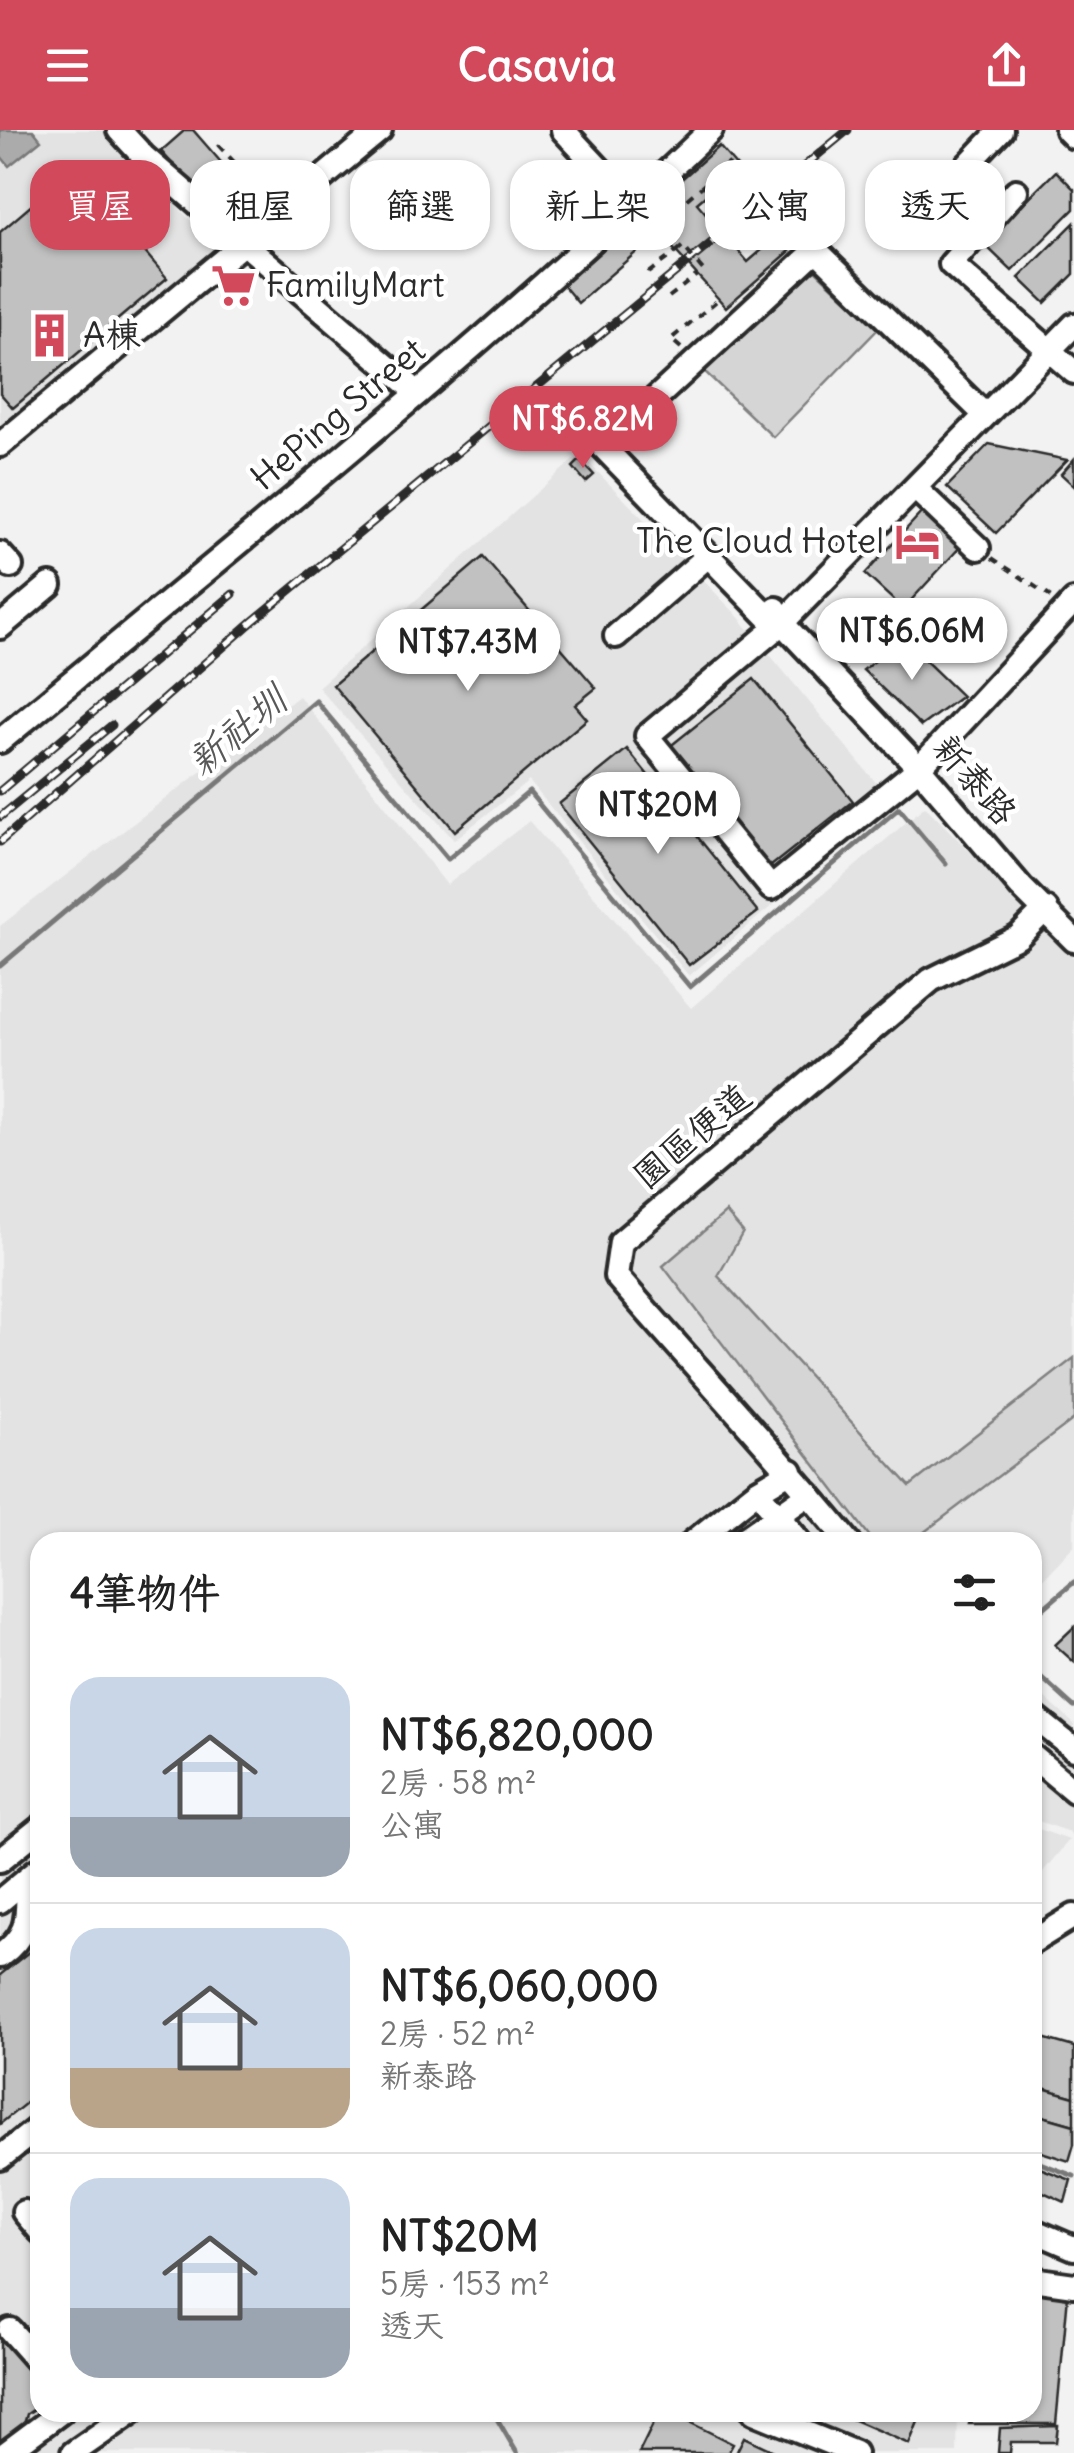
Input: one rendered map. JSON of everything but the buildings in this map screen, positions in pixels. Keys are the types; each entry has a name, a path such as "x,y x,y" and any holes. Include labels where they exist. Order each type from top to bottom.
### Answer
{"street":[{"path":"119,130 190,197"},
{"path":"330,172 380,130"},
{"path":"563,130 591,160"},
{"name":"HePing Street","path":"681,160 712,130"},
{"path":"972,160 1001,130"},
{"path":"1067,130 1074,137"},
{"path":"1016,191 951,264 1074,372"},
{"path":"0,445 237,250"},
{"path":"251,250 418,394"},
{"name":"HePing Street","path":"0,741 418,394 583,250"},
{"name":"新泰路","path":"985,416 816,250 603,447 769,618 782,623 920,768 1022,887 1074,940"},
{"path":"1072,607 920,768 772,888 647,736 782,623 1074,324"},
{"path":"915,488 978,548"},
{"path":"616,636 708,556"},
{"path":"0,625 50,585"},
{"name":"園區便道","path":"791,1471 616,1276 621,1242 932,980 1018,938 1046,910"},
{"path":"705,1532 757,1491 791,1471 841,1532"},
{"path":"757,1491 791,1532"},
{"path":"754,1532 809,1494"},
{"path":"1042,1723 1074,1749"},
{"path":"1042,1744 1052,1731"},
{"path":"1042,1764 1074,1790"},
{"path":"0,1860 30,1836"},
{"path":"0,1901 30,1876"},
{"path":"0,1956 20,1941 30,1900"},
{"path":"1042,1936 1074,1916"},
{"path":"0,2158 30,2134"},
{"path":"24,2212 30,2219"},
{"path":"1042,2234 1074,2248"},
{"path":"1042,2281 1074,2285"},
{"path":"10,2330 30,2353"},
{"path":"6,2453 47,2422"},
{"path":"62,2422 77,2450 99,2422"},
{"path":"778,2422 850,2452"}],"path":[{"path":"218,145 232,160"},
{"path":"687,199 705,184"},
{"path":"648,273 683,246 703,270 669,297"},
{"path":"694,259 705,250"},
{"path":"681,348 671,339 719,299"},
{"path":"978,548 1072,607"}],"shaded area":[{"name":"A棟","path":"0,130 106,130 134,160 30,160 30,250 170,250 170,199 190,220 190,250 218,250 0,430"},
{"path":"0,130 33,130 41,140 9,166 0,155"},
{"path":"812,267 878,329 773,437 703,370"},
{"path":"580,454 736,614 893,803 689,976 529,781 454,840 318,687"},
{"path":"299,696 447,885 529,821 691,1008 925,806 1074,958 1074,1546 1042,1580 1042,1532 30,1532 30,2422 958,2422 957,2453 0,2453 0,926"},
{"path":"726,1212 743,1232 718,1276 910,1486 1074,1358 1074,1419 924,1532 866,1532 663,1266"},
{"path":"1042,1695 1074,1724 1074,1840 1069,1832 1042,1822"},
{"path":"1042,1831 1069,1840 1042,1873"}],"waterway":[{"name":"新社圳","path":"0,966 316,701 448,859 529,792 690,987 899,808 946,864"},
{"name":"新社圳","path":"1042,1609 1074,1582"},
{"name":"新社圳","path":"1042,1678 1074,1707"},
{"path":"1042,2164 1074,2176"},
{"path":"499,2422 517,2453"}],"railway":[{"path":"0,842 253,621 848,130"},
{"path":"0,791 233,594"},
{"path":"0,817 112,725"}],"place":[{"name":"FamilyMart","path":"233,285"},
{"name":"A棟","path":"50,335"},
{"name":"The Cloud Hotel","path":"917,541"}]}
